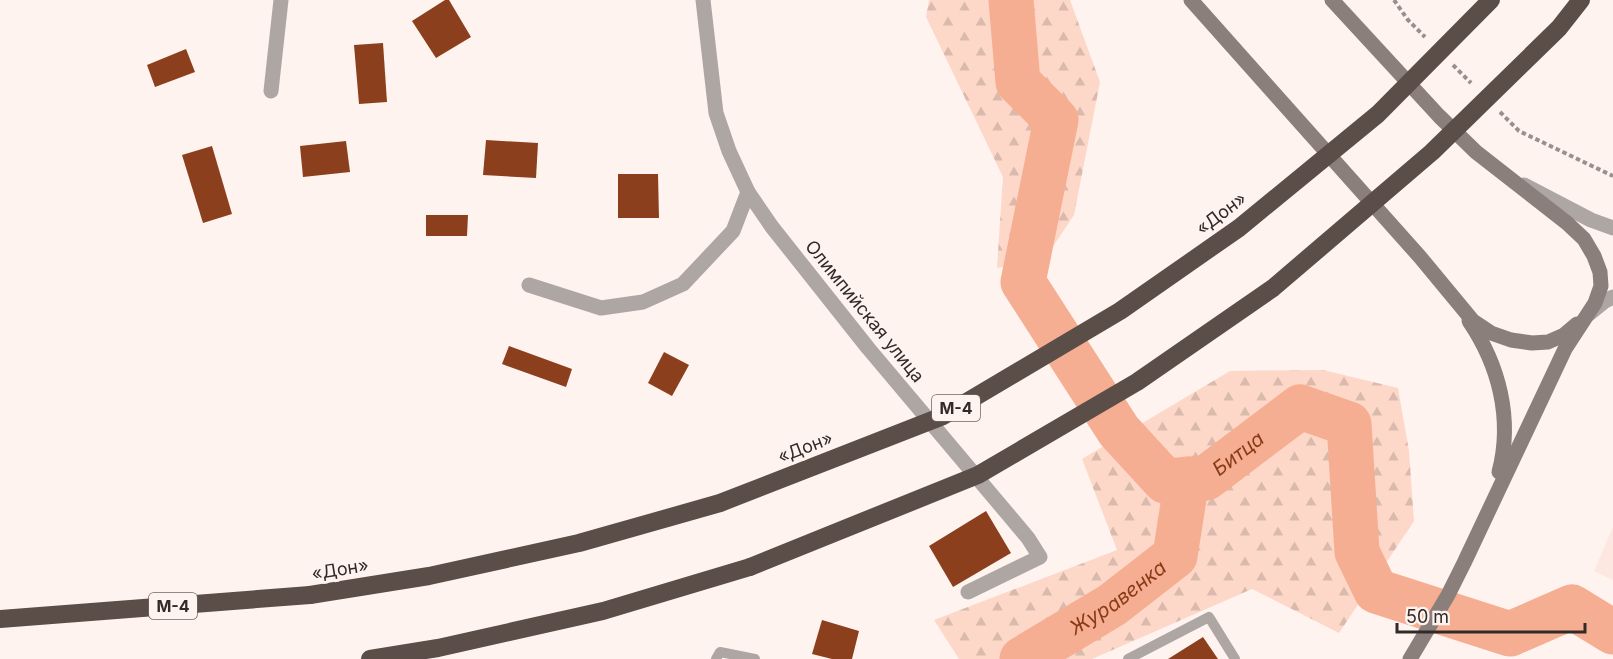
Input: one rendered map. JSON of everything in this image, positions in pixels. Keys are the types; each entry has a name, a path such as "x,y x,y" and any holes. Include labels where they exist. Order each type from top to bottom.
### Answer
{"highway":[{"name":"«Дон»","path":"0,619 310,595 429,576 579,543 720,503 943,416 1120,311 1239,228 1377,114 1491,0"},
{"path":"370,659 438,648 603,611 750,567 978,475 1137,382 1273,288 1432,152 1559,28 1581,0"}],"main road":[{"path":"1332,0 1439,116 1476,152 1584,239 1594,256 1601,286 1596,303 1565,349 1448,595 1410,659"},
{"path":"1192,1 1420,257 1473,321 1491,333 1511,340 1532,343 1548,342 1564,335 1587,316"},
{"path":"1456,301 1478,334 1491,360 1505,412 1503,460 1488,511"}],"street":[{"path":"271,91 281,0"},
{"name":"Олимпийская улица","path":"703,0 716,113 729,151 748,192 772,227 860,338 1028,538 1040,557 968,592"},
{"path":"1505,174 1591,220 1613,228"},
{"path":"529,285 601,308 643,302 683,284 733,231 748,192"},
{"path":"1587,316 1613,297"}],"lane":[{"path":"1128,659 1209,617 1235,659"},
{"path":"716,659 720,652 755,659"}],"shaded area":[{"path":"1613,527 1613,580 1594,571"}],"green space":[{"path":"929,0 1070,0 1100,82 1074,215 1044,260 997,268 1003,177 926,17"},
{"path":"1323,370 1398,388 1409,451 1414,521 1339,633 1252,589 1092,659 959,659 934,620 1117,550 1082,459 1230,371"}],"building":[{"path":"445,0 449,0 471,37 436,58 412,21"},
{"path":"383,43 387,102 359,104 354,45"},
{"path":"186,49 195,72 155,87 147,65"},
{"path":"486,140 538,143 536,178 483,175"},
{"path":"346,141 350,172 303,177 300,146"},
{"path":"212,146 232,214 203,223 182,155"},
{"path":"618,174 658,174 659,218 618,218"},
{"path":"426,215 468,215 467,236 426,236"},
{"path":"509,346 572,369 566,387 502,364"},
{"path":"664,352 689,365 672,396 648,383"},
{"path":"986,511 1011,553 953,587 929,546"},
{"path":"822,620 859,631 852,659 832,659 812,654"},
{"path":"1203,637 1218,659 1168,659"}],"waterway":[{"name":"Битца","path":"1011,0 1018,82 1056,120 1023,282 1119,431 1165,481 1206,478 1300,407 1349,424 1357,552 1376,591 1510,634 1572,607 1613,632"},
{"name":"Журавенка","path":"1022,659 1112,605 1175,556 1187,479"}]}
